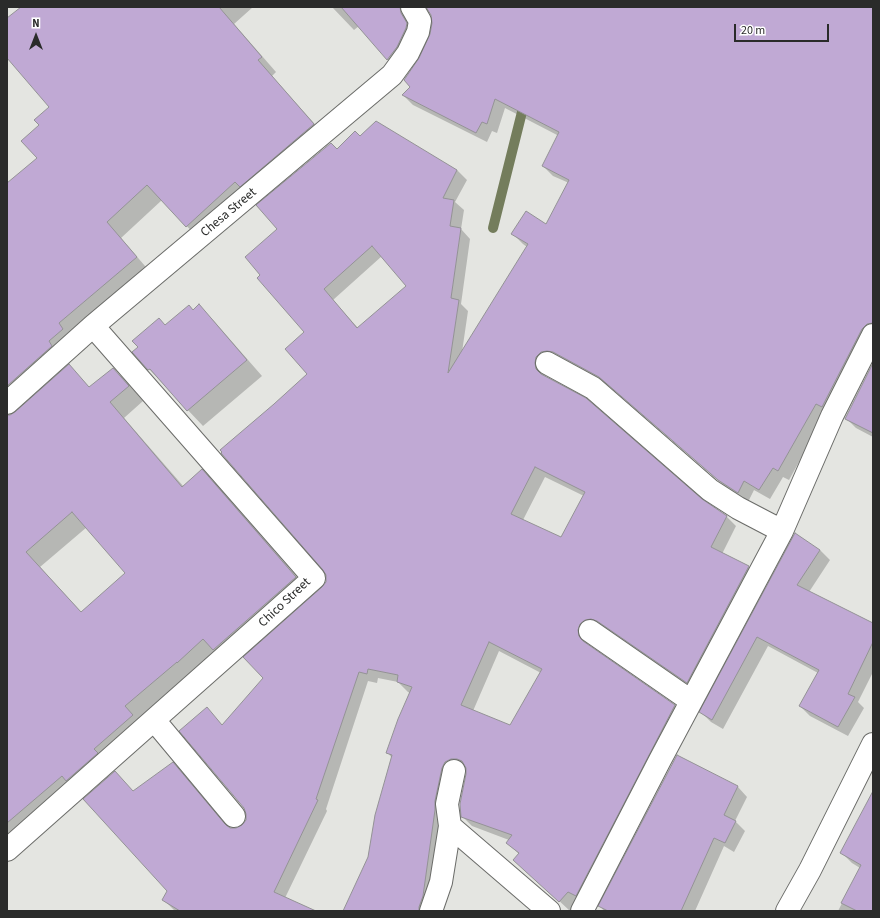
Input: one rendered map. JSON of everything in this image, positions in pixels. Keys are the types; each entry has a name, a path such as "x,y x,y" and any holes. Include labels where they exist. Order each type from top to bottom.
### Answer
{"street":[{"name":"Chesa Street","path":"7,403 94,326 392,75 408,53 418,32 420,21 412,7"},
{"name":"Chico Street","path":"7,850 314,578 94,326"},
{"path":"582,911 691,701 782,531 832,416 873,335"},
{"path":"547,363 593,388 710,490 738,508 782,531"},
{"path":"590,631 691,701"},
{"path":"154,720 234,816"},
{"path":"787,911 810,870 873,744"},
{"path":"431,911 441,882 450,826 447,804 454,771"},
{"path":"450,826 549,911"}],"building":[{"path":"21,7 219,7 262,57 258,60 314,124 240,187 235,182 186,227 147,185 107,222 137,257 59,323 63,329 49,341 52,346 7,386 7,183 37,158 21,141 39,125 34,120 49,107 7,58 7,18"},
{"path":"341,7 400,7 401,13 407,23 406,28 397,47 387,60"},
{"path":"426,7 873,7 873,323 867,324 862,329 822,407 816,404 778,471 773,468 759,490 744,481 738,493 718,480 599,377 553,352 541,352 536,357 536,369 541,374 586,398 702,499 727,516 711,547 749,566 687,683 597,621 591,619 585,620 580,624 578,630 579,636 583,641 675,705 576,896 568,892 559,902 513,860 519,853 506,843 512,835 461,817 460,804 466,768 462,761 451,759 445,762 442,768 435,801 423,896 419,911 343,911 368,857 375,815 392,755 386,753 398,719 412,687 397,682 398,675 368,669 367,674 359,672 316,799 318,800 274,892 316,911 180,911 162,900 167,891 83,799 115,771 133,791 173,762 225,824 230,828 236,828 242,825 246,820 244,808 179,731 207,707 222,725 263,678 243,657 326,582 326,575 323,570 220,450 307,374 285,349 304,332 257,278 260,275 245,257 277,229 256,205 331,143 337,149 355,131 360,136 376,121 457,170 443,198 454,200 450,226 461,228 451,298 459,300 448,373 528,244 511,234 526,211 546,224 569,180 542,166 559,132 495,99 487,124 482,122 476,133 402,95 410,87 404,80 419,58 430,34 432,23 431,15","holes":["372,246 406,286 357,328 324,289","535,467 585,492 561,537 511,514","489,642 542,669 510,725 461,705"]},
{"path":"199,304 247,360 187,411 150,369 148,370 132,352 138,347 132,341 159,318 165,325 189,305 193,310"},
{"path":"873,363 873,433 845,419"},
{"path":"69,364 89,387 113,368 129,386 110,402 182,487 202,469 296,577 213,650 203,639 177,663 125,706 133,715 94,749 98,753 66,781 62,776 7,823 7,415 15,412","holes":["72,512 125,573 81,612 26,552"]},
{"path":"795,533 820,550 797,585 873,623 873,642 848,694 855,697 838,727 799,706 819,670 757,637 712,720 699,712"},
{"path":"677,755 738,786 724,815 736,821 725,843 714,838 681,911 608,911 598,906"},
{"path":"873,791 873,911 857,911 841,903 861,865 840,853"}],"waterway":[{"path":"493,228 525,100"}]}
